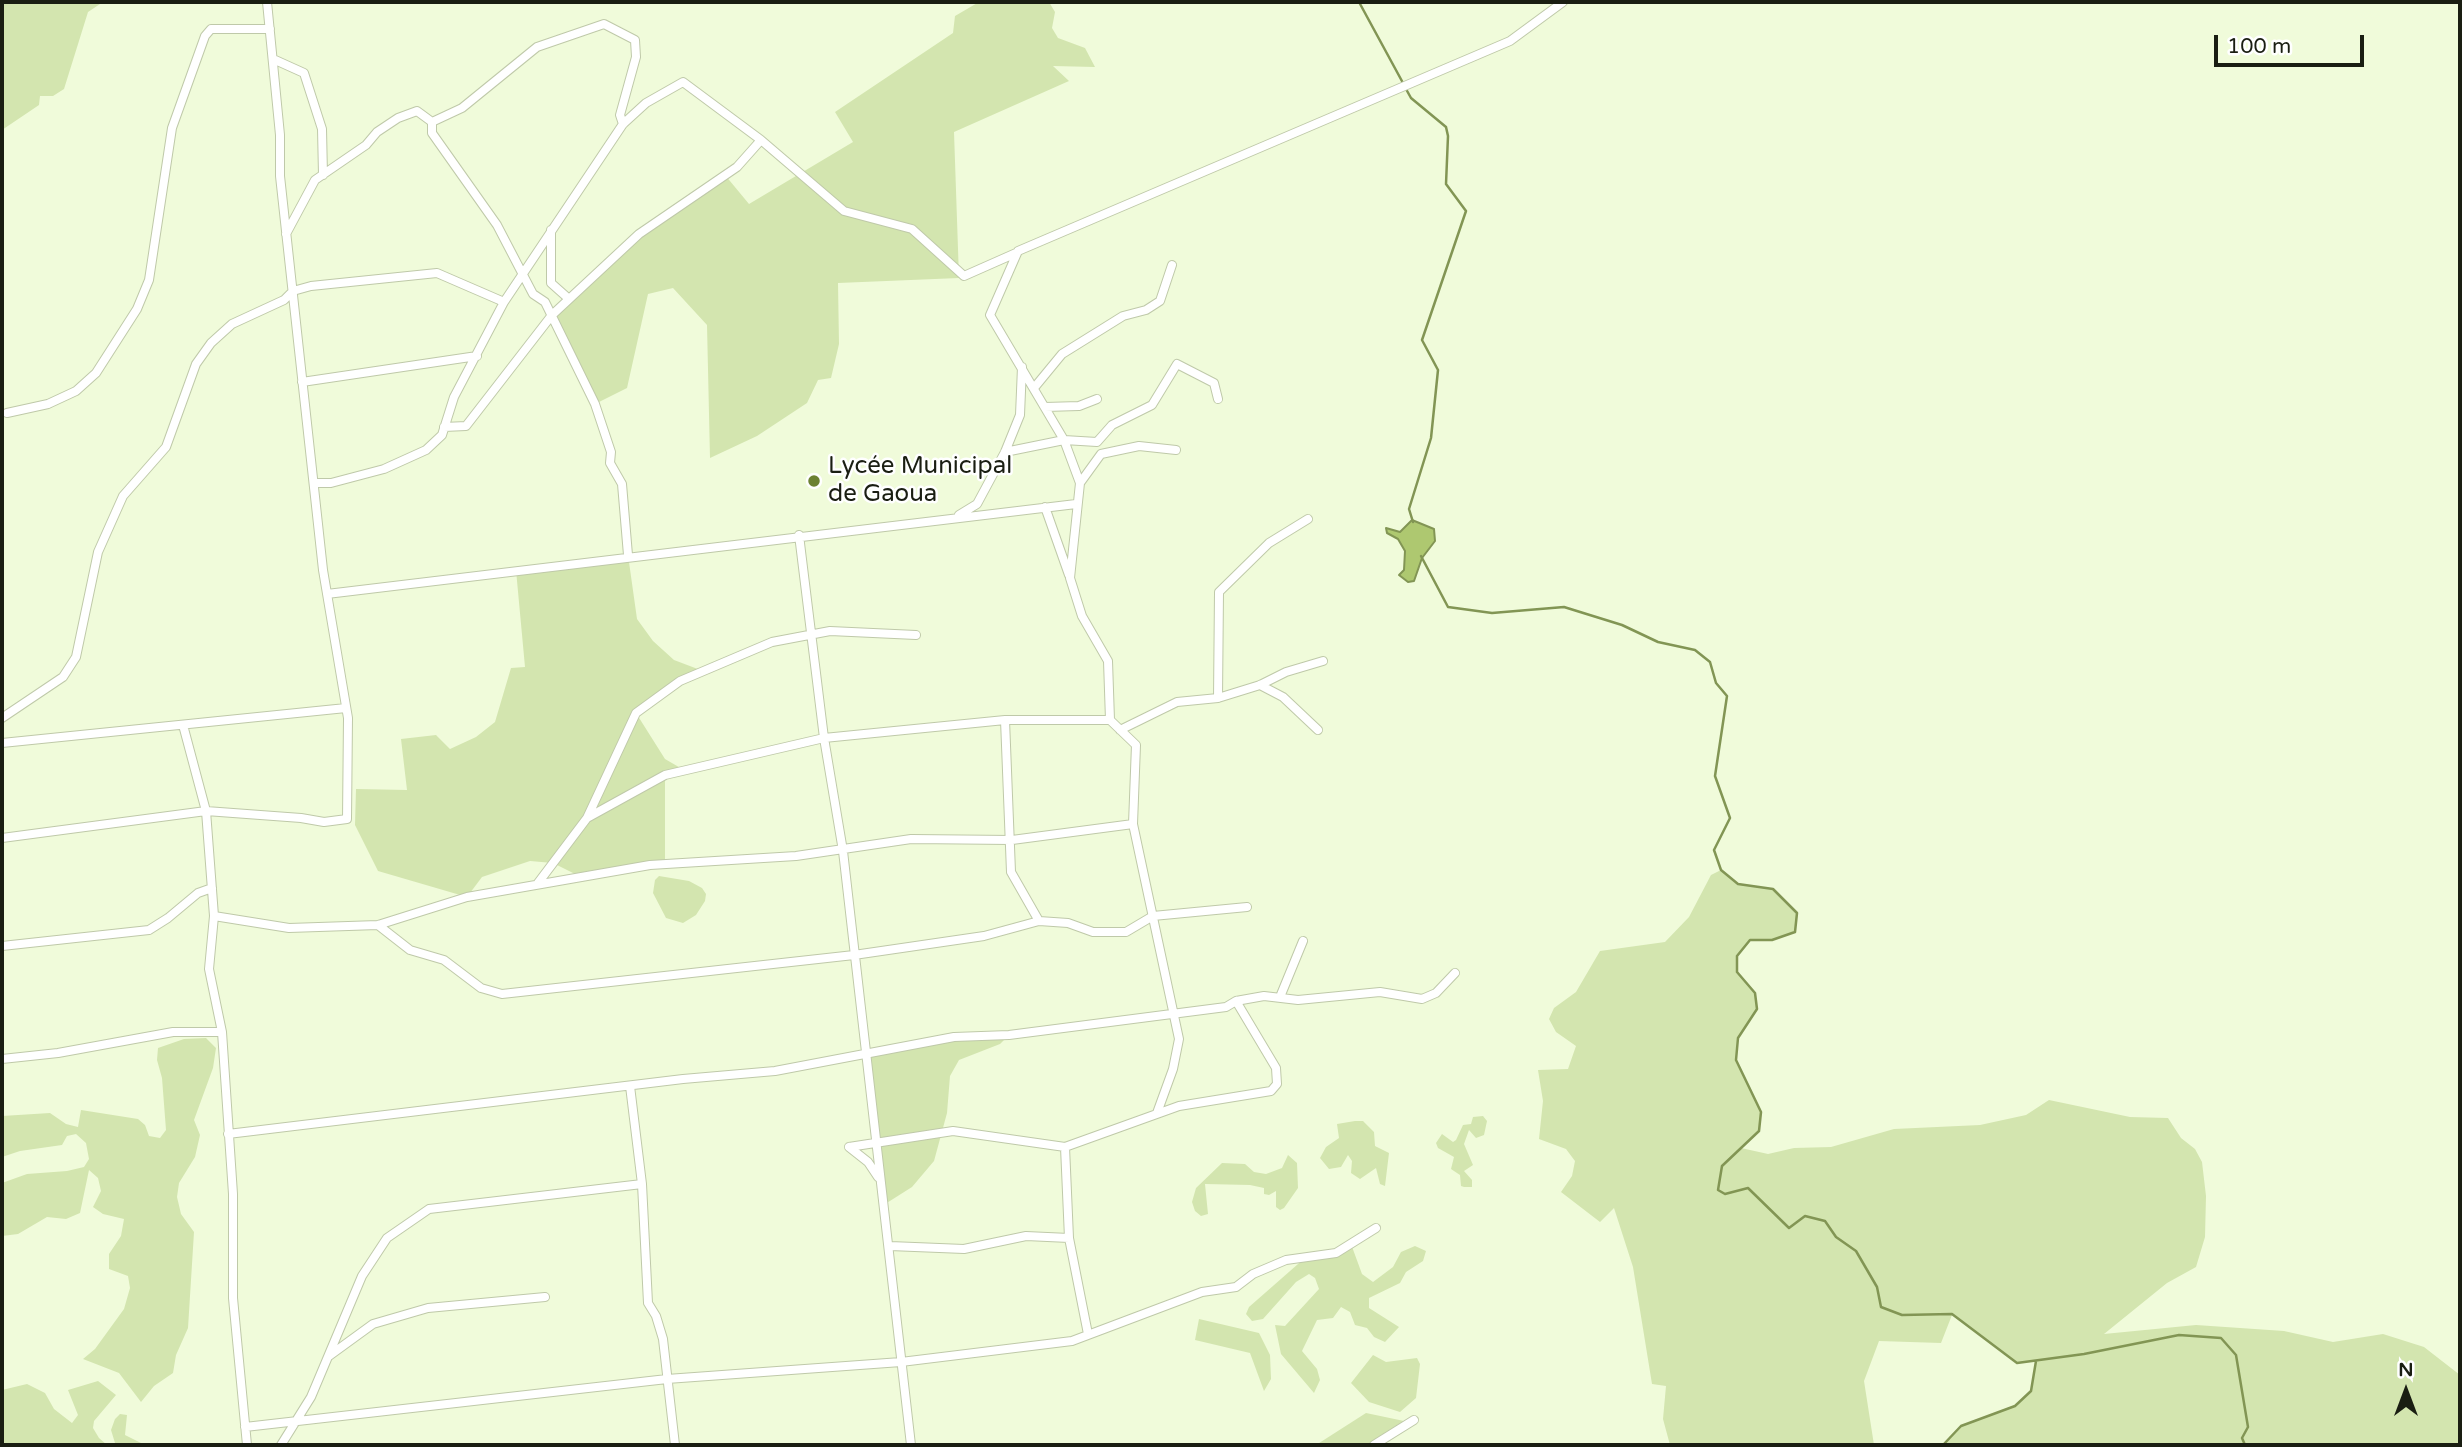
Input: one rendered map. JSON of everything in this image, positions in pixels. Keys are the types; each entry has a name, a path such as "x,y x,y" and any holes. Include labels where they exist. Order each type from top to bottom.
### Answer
{"street":[{"path":"2,838 206,811 324,822 347,819 346,708 327,594 313,482 286,234 274,59 267,2"},
{"path":"313,482 331,483 406,461 426,450 442,435 454,397 478,356 504,302 622,124 646,103 682,82 761,140 844,211 912,229 964,276 1510,41 1563,2"},
{"path":"432,122 461,107 537,47 604,24 635,40 636,57 620,115 622,124"},
{"path":"7,413 48,404 66,396 96,373 137,309 149,281 172,128 205,36 211,29 270,29"},
{"path":"274,59 304,73 322,128 323,175"},
{"path":"286,234 315,180 398,118 417,111 432,122"},
{"path":"432,122 432,133 497,225 521,275 533,294 545,302 595,404 611,452 610,463 622,484 628,555"},
{"path":"444,427 466,426 552,315 639,234 737,167 761,140"},
{"path":"551,230 551,284 569,299"},
{"path":"1018,251 990,315 1064,440 1080,483"},
{"path":"1034,387 1062,354 1124,316 1146,310 1160,301 1172,265"},
{"path":"2,718 63,677 76,657 98,552 123,496 166,447 196,364 211,343 232,324 284,300 293,291 311,286 437,273 504,302"},
{"path":"302,382 478,356"},
{"path":"1005,452 1064,440 1097,442 1112,425 1152,405 1177,364 1214,383 1218,399"},
{"path":"956,517 976,504 1005,452 1020,415 1022,366"},
{"path":"1045,407 1079,407 1097,399"},
{"path":"1070,578 1080,483 1101,454 1139,446 1175,450"},
{"path":"327,594 628,555 1076,504"},
{"path":"1045,507 1082,616 1108,661 1110,720 1136,745 1133,824 1179,1039 1173,1069 1157,1113"},
{"path":"1218,698 1219,592 1269,543 1308,519"},
{"path":"799,535 824,738 843,851 911,1445"},
{"path":"538,883 587,818 636,713 680,681 772,642 830,631 916,635"},
{"path":"1120,730 1177,702 1218,698 1323,661"},
{"path":"1260,685 1283,697 1318,730"},
{"path":"2,743 346,708"},
{"path":"587,818 665,775 824,738 1005,720 1110,720"},
{"path":"1005,720 1012,840 1011,872 1039,921"},
{"path":"183,725 206,811 214,916 209,969 222,1032 233,1195 233,1298 247,1445"},
{"path":"214,916 289,928 379,925 467,897 665,863 843,851 911,839 1012,840 1133,824"},
{"path":"2,946 149,930 169,918 198,892 212,888"},
{"path":"379,925 410,950 444,960 481,988 502,994 855,956 984,936 1039,921 1068,923 1093,932 1126,932 1153,916 1247,907"},
{"path":"1280,997 1303,941"},
{"path":"228,1134 775,1071 954,1037 1009,1035 1226,1007 1236,1001 1280,997 1298,1000 1380,992 1422,999 1436,993 1455,973"},
{"path":"879,1177 868,1162 849,1147 953,1131 1065,1147 1179,1106 1264,1093 1277,1084 1276,1068 1236,1001"},
{"path":"2,1059 58,1053 173,1032 222,1032"},
{"path":"630,1086 642,1184 648,1303 656,1316 663,1339 675,1445"},
{"path":"1065,1147 1069,1238 1088,1334"},
{"path":"281,1445 330,1356 362,1276 387,1238 429,1209 642,1184"},
{"path":"245,1427 667,1379 901,1362 1073,1341 1202,1292 1236,1287 1253,1273 1286,1260 1336,1253 1376,1228"},
{"path":"890,1246 964,1249 1026,1236 1069,1238"},
{"path":"330,1356 373,1324 428,1308 545,1297"},
{"path":"1374,1445 1414,1420"}],"shaded area":[{"path":"2,2 103,2 88,12 64,89 53,96 40,96 39,105 2,130"},
{"path":"979,2 1049,2 1055,12 1052,28 1058,38 1085,48 1095,67 1053,66 1069,81 954,132 959,278 838,283 839,344 831,378 818,380 807,403 757,436 710,458 707,325 673,288 648,294 627,388 595,404 552,315 639,234 725,175 749,204 853,142 835,112 953,33 955,16"},
{"path":"1412,520 1434,529 1435,541 1422,558 1414,581 1408,582 1399,575 1404,570 1405,551 1398,539 1387,533 1386,528 1400,532"},
{"path":"628,555 637,619 653,641 674,660 703,671 680,681 636,713 665,759 684,770 665,775 665,863 579,876 553,863 530,861 482,877 467,897 378,871 355,825 356,789 407,790 401,739 436,735 450,749 476,737 495,722 511,668 525,667 516,570"},
{"path":"1721,870 1738,884 1773,889 1797,913 1795,932 1772,940 1750,940 1737,956 1737,972 1755,993 1757,1009 1738,1038 1736,1060 1761,1112 1759,1131 1741,1148 1768,1154 1794,1148 1831,1147 1894,1129 1980,1125 2026,1115 2049,1100 2130,1117 2168,1118 2181,1138 2195,1149 2202,1162 2206,1196 2205,1237 2196,1267 2167,1283 2104,1334 2196,1325 2284,1331 2333,1342 2383,1334 2424,1347 2460,1375 2460,1445 1943,1445 1961,1426 2015,1405 2031,1391 2036,1361 2017,1363 1952,1315 1941,1343 1879,1341 1864,1381 1874,1445 1670,1445 1663,1419 1666,1386 1652,1384 1633,1267 1614,1208 1600,1222 1561,1192 1572,1176 1575,1161 1566,1149 1539,1139 1543,1101 1538,1070 1568,1069 1576,1046 1556,1032 1549,1019 1554,1008 1576,992 1600,951 1665,942 1689,917 1711,875"},
{"path":"659,876 689,881 702,888 706,894 705,901 696,915 683,923 666,918 653,893 655,880"},
{"path":"1009,1035 1000,1044 959,1060 950,1076 947,1113 934,1161 912,1187 882,1206 865,1055 917,1044"},
{"path":"206,1038 216,1048 213,1068 194,1120 200,1135 195,1157 179,1183 177,1197 181,1214 194,1232 188,1328 176,1355 173,1373 154,1386 141,1402 119,1373 83,1359 95,1349 124,1309 130,1288 128,1276 109,1269 109,1254 121,1236 124,1219 103,1214 93,1207 101,1191 98,1178 89,1170 80,1213 66,1219 47,1217 18,1234 2,1236 2,1183 27,1174 84,1167 89,1159 86,1143 76,1134 67,1136 62,1145 20,1151 2,1157 2,1116 50,1113 66,1124 78,1127 81,1110 138,1119 145,1125 149,1136 160,1138 166,1130 162,1078 157,1060 158,1048 184,1039"},
{"path":"1483,1116 1487,1121 1484,1135 1476,1138 1469,1130 1464,1144 1473,1165 1464,1171 1472,1180 1472,1187 1464,1187 1461,1186 1460,1175 1451,1169 1454,1157 1438,1148 1436,1143 1442,1134 1453,1142 1463,1125 1471,1124 1473,1117"},
{"path":"1363,1121 1374,1132 1375,1146 1389,1153 1385,1186 1380,1184 1376,1168 1360,1179 1351,1173 1352,1161 1348,1155 1341,1167 1329,1169 1320,1158 1326,1147 1339,1138 1337,1124"},
{"path":"1288,1155 1297,1163 1298,1188 1284,1208 1280,1210 1276,1207 1276,1191 1269,1195 1264,1194 1264,1188 1250,1185 1205,1184 1208,1214 1201,1216 1195,1211 1192,1202 1196,1188 1222,1163 1245,1164 1254,1172 1266,1174 1282,1168"},
{"path":"1351,1244 1362,1274 1373,1282 1393,1267 1401,1252 1415,1246 1426,1251 1423,1261 1406,1272 1400,1283 1369,1298 1369,1308 1399,1327 1385,1342 1374,1337 1367,1328 1355,1325 1350,1312 1341,1307 1333,1318 1317,1320 1302,1351 1317,1369 1320,1380 1314,1393 1281,1354 1275,1325 1285,1326 1319,1289 1315,1278 1309,1274 1296,1282 1263,1319 1252,1321 1246,1314 1249,1307 1306,1257 1321,1256"},
{"path":"1199,1319 1259,1333 1270,1355 1271,1379 1264,1391 1250,1353 1195,1340"},
{"path":"1373,1355 1386,1362 1417,1358 1420,1364 1416,1398 1400,1412 1369,1402 1351,1383"},
{"path":"98,1381 116,1395 94,1421 93,1428 107,1445 2,1445 2,1390 27,1384 45,1393 54,1409 72,1423 78,1415 68,1390"},
{"path":"1366,1413 1404,1421 1369,1445 1316,1445"},
{"path":"120,1414 127,1415 125,1435 145,1445 107,1445 115,1443 111,1430"}],"waterway":[{"path":"1359,2 1403,83"},
{"path":"1406,89 1411,98 1446,127 1446,184 1466,211 1422,340 1438,370 1431,438 1409,509 1413,522"},
{"path":"1421,556 1448,607 1492,613 1564,607 1622,625 1658,642 1695,650 1710,662 1716,683 1727,696 1715,776 1730,818 1714,850 1721,870 1738,884 1773,889 1797,913 1795,932 1772,940 1750,940 1737,956 1737,972 1755,993 1757,1009 1738,1038 1736,1060 1761,1112 1759,1131 1722,1166 1718,1190 1725,1194 1748,1188 1789,1228 1805,1216 1825,1221 1836,1237 1856,1251 1877,1287 1881,1307 1902,1315 1952,1314 2017,1363 2084,1354 2179,1335 2221,1338 2236,1355 2248,1427 2242,1438 2245,1445"},
{"path":"1943,1445 1961,1426 2015,1406 2031,1391 2036,1361"}],"place":[{"name":"Lycée Municipal de Gaoua","path":"814,481"}]}
